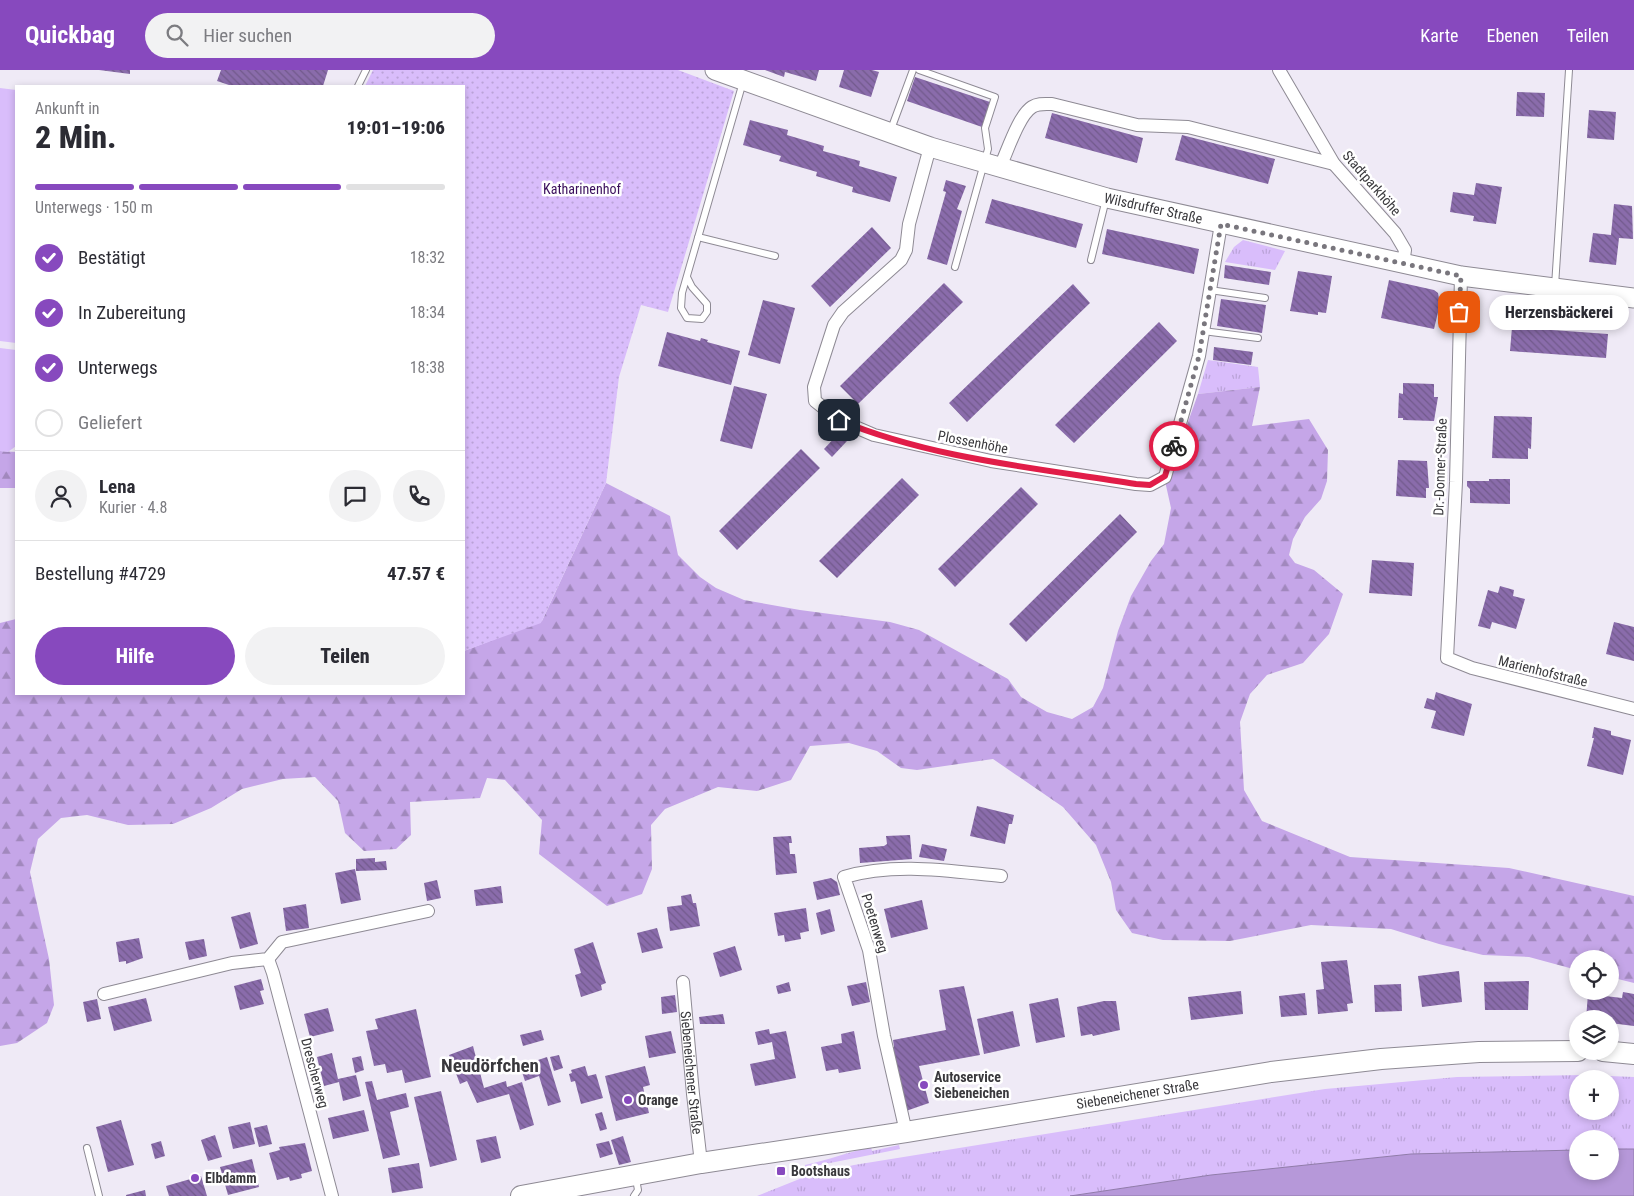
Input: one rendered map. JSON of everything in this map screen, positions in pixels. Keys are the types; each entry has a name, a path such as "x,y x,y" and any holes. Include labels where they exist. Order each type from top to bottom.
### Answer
{"main road":[{"name":"Wilsdruffer Straße","path":"715,70 746,75 890,133 930,147 1107,198 1461,276 1634,298"},
{"name":"Siebeneichener Straße","path":"521,1196 701,1163 906,1132 1159,1089 1298,1069 1381,1059 1470,1053 1569,1051"},
{"path":"1619,1053 1634,1054"}],"street":[{"name":"Stadtparkhöhe","path":"1279,70 1334,164 1395,232 1406,250 1403,264"},
{"path":"992,166 1029,110 1042,103 1137,125 1188,127 1334,164"},
{"name":"Plossenhöhe","path":"930,147 909,224 906,250 901,260 843,312 834,325 814,387 815,401 839,420 874,435 920,447 1000,462 1150,485 1165,476 1199,356 1221,224"},
{"name":"Dr.-Donner-Straße","path":"1446,658 1456,482 1461,276"},
{"name":"Marienhofstraße","path":"1446,658 1472,668 1634,710"},
{"name":"Poetenweg","path":"906,1132 884,1036 870,950 844,877 867,871 930,868 1001,876"},
{"path":"104,994 232,963 268,959 282,942 428,911"},
{"name":"Drescherweg","path":"268,959 332,1196"},
{"name":"Siebeneichener Straße","path":"683,982 701,1163"}],"lane":[{"path":"358,85 366,70"},
{"path":"890,133 913,70"},
{"path":"919,70 995,97 984,128 992,166 955,267"},
{"path":"1555,287 1569,70"},
{"path":"687,277 707,304 707,312 702,320 687,318 681,308 687,277 698,237 746,75"},
{"path":"1091,260 1107,198"},
{"path":"698,237 775,256"},
{"path":"1210,290 1265,298"},
{"path":"1203,331 1258,338"},
{"path":"86,1148 99,1196"},
{"path":"634,1196 638,1190 635,1175"}],"green space":[{"name":"Katharinenhof","path":"373,70 678,70 734,91 668,312 641,305 619,377 606,483 541,623 465,651 465,85 366,85"},
{"path":"0,88 15,90 15,343 0,341"},
{"path":"1243,240 1285,251 1275,270 1225,262 1234,247"},
{"path":"0,348 15,350 15,447 8,452 0,451"},
{"path":"1208,360 1258,367 1260,387 1198,394"},
{"path":"1260,387 1252,426 1309,419 1328,450 1327,481 1321,499 1305,517 1293,539 1289,555 1295,563 1314,570 1343,594 1329,634 1303,663 1267,675 1250,694 1240,722 1244,790 1262,821 1350,857 1509,868 1634,896 1634,983 1619,979 1619,950 1569,950 1569,968 1529,957 1483,955 1391,929 1311,925 1230,941 1163,940 1132,933 1116,910 1111,882 1096,845 1063,807 993,759 917,770 901,768 877,751 849,743 810,746 791,780 757,791 718,787 665,809 651,825 652,869 642,894 607,906 539,854 542,820 505,780 487,778 480,798 410,802 411,835 396,849 364,851 345,833 338,801 315,777 283,779 242,789 211,808 173,824 128,825 87,815 61,818 38,839 30,872 49,959 54,1005 47,1023 17,1043 0,1046 0,623 15,619 15,695 465,695 465,651 542,621 606,483 670,516 678,555 700,577 716,588 744,600 800,610 890,622 919,630 1008,679 1021,697 1047,712 1072,719 1093,707 1103,688 1118,631 1131,596 1151,561 1164,544 1171,508 1165,481 1169,475 1198,394"},
{"path":"0,451 15,452 15,488 0,488"},
{"path":"1569,1075 1569,1120 1619,1120 1619,1076 1634,1077 1634,1149 1619,1149 1619,1130 1569,1130 1569,1150 1411,1154 1211,1175 1070,1196 757,1196 807,1176 854,1165 1325,1089 1457,1077"},
{"path":"899,1145 900,1149 805,1168 805,1165 871,1147 872,1151"}],"shaded area":[{"path":"1619,1149 1634,1149 1634,1196 1070,1196 1211,1175 1411,1154 1569,1150 1569,1180 1619,1180"}],"building":[{"path":"99,70 130,70 130,74"},
{"path":"221,70 328,70 323,85 229,85 217,81"},
{"path":"765,70 819,70 816,81 785,72 784,77"},
{"path":"844,70 872,70 879,72 871,97 839,87"},
{"path":"915,77 990,102 982,127 907,101"},
{"path":"1517,92 1545,93 1544,117 1516,116"},
{"path":"1589,110 1616,112 1614,140 1587,138"},
{"path":"1052,113 1143,138 1137,163 1045,138"},
{"path":"750,120 788,130 787,135 824,146 823,151 860,161 859,166 897,177 890,202 852,192 853,187 816,176 817,172 779,161 781,156 743,145"},
{"path":"1182,135 1275,159 1268,184 1175,160"},
{"path":"946,180 966,186 957,209 962,211 947,265 927,259 946,192 943,191"},
{"path":"1476,183 1502,187 1496,224 1473,221 1474,216 1450,212 1453,192 1474,195"},
{"path":"992,199 1083,224 1076,248 985,223"},
{"path":"1614,204 1632,206 1633,239 1619,238 1616,265 1589,262 1593,233 1611,235"},
{"path":"872,227 891,248 830,307 811,286"},
{"path":"1107,229 1199,249 1194,274 1102,254"},
{"path":"1225,265 1271,272 1269,285 1224,278"},
{"path":"1298,271 1332,276 1326,313 1318,312 1318,315 1290,311"},
{"path":"1389,280 1434,290 1438,293 1440,304 1434,329 1381,318"},
{"path":"944,283 963,302 858,404 840,386"},
{"path":"1073,284 1090,303 967,422 949,403"},
{"path":"1221,299 1266,305 1262,333 1217,326"},
{"path":"763,300 795,308 780,364 748,355"},
{"path":"1159,322 1177,341 1074,443 1055,425"},
{"path":"1512,327 1608,334 1606,358 1510,351"},
{"path":"667,332 700,341 701,338 708,340 707,342 740,351 731,385 658,366"},
{"path":"1214,347 1253,352 1251,365 1213,360"},
{"path":"1403,383 1434,384 1434,397 1438,397 1434,421 1403,420 1403,418 1398,418 1399,393 1403,394"},
{"path":"734,386 767,394 752,449 720,441"},
{"path":"1494,416 1532,417 1531,449 1528,448 1528,459 1492,458"},
{"path":"839,433 847,441 832,457 824,449"},
{"path":"801,449 820,468 737,550 719,531"},
{"path":"1398,460 1427,461 1429,488 1426,488 1426,498 1396,496"},
{"path":"902,478 919,495 837,578 819,561"},
{"path":"1489,479 1510,479 1510,504 1470,503 1470,489 1467,486 1467,481 1489,481"},
{"path":"1021,487 1038,504 955,587 938,569"},
{"path":"1120,514 1137,532 1026,642 1009,624"},
{"path":"1372,560 1414,563 1412,596 1369,593"},
{"path":"1500,586 1514,590 1513,596 1525,599 1516,629 1492,622 1490,629 1478,626 1488,590 1498,593"},
{"path":"1614,622 1634,627 1634,661 1606,654"},
{"path":"1436,692 1472,704 1464,736 1431,728 1436,711 1424,708 1427,698 1434,700"},
{"path":"1594,727 1611,731 1611,735 1631,740 1623,775 1587,766 1594,738 1592,738"},
{"path":"977,806 1014,815 1012,824 1009,824 1005,844 970,836"},
{"path":"910,835 912,859 860,863 859,848 884,846 887,844 886,836"},
{"path":"791,836 792,843 789,843 790,854 795,854 797,873 776,875 773,837"},
{"path":"922,844 947,849 944,861 919,857"},
{"path":"375,858 375,862 386,861 387,870 356,871 356,859"},
{"path":"355,869 361,900 341,904 335,873"},
{"path":"831,878 837,882 840,895 817,900 813,882"},
{"path":"437,880 441,898 427,901 424,883"},
{"path":"501,886 503,903 476,906 474,890"},
{"path":"691,894 693,903 696,903 700,926 670,931 667,907 682,905 681,896"},
{"path":"922,900 928,929 891,938 884,909"},
{"path":"306,904 309,928 286,931 283,908"},
{"path":"806,908 809,931 800,933 801,939 785,942 784,935 778,936 774,913"},
{"path":"830,909 835,931 821,935 816,913"},
{"path":"250,912 258,944 240,949 231,917"},
{"path":"657,928 663,948 642,953 637,933"},
{"path":"139,938 143,958 126,964 126,961 119,962 116,942"},
{"path":"204,939 207,956 189,960 185,942"},
{"path":"593,942 606,983 601,985 602,990 581,997 575,975 581,973 574,949"},
{"path":"735,946 742,970 720,977 713,953"},
{"path":"1347,960 1353,1003 1347,1004 1348,1011 1318,1014 1316,990 1324,989 1321,962"},
{"path":"1459,971 1462,1002 1422,1007 1418,976"},
{"path":"261,979 264,990 260,991 264,1004 240,1010 234,986"},
{"path":"1529,981 1528,1010 1485,1010 1484,982"},
{"path":"789,982 791,991 778,994 776,986"},
{"path":"866,982 870,1002 852,1006 847,986"},
{"path":"1401,984 1402,1011 1375,1012 1374,985"},
{"path":"964,986 980,1055 919,1066 929,1103 906,1111 890,1048 894,1047 893,1040 946,1030 939,990"},
{"path":"1241,991 1243,1014 1191,1020 1188,997"},
{"path":"1623,992 1634,994 1634,1026 1619,1024 1619,1010 1587,1010 1588,1000 1619,1000 1619,998 1622,998"},
{"path":"1305,993 1307,1015 1281,1017 1279,996"},
{"path":"675,995 677,1012 662,1014 661,997"},
{"path":"146,998 152,1021 114,1031 108,1007"},
{"path":"1058,998 1065,1037 1036,1043 1029,1004"},
{"path":"97,999 101,1019 87,1022 83,1002"},
{"path":"1104,1001 1116,1001 1120,1030 1093,1036 1092,1034 1081,1036 1077,1007"},
{"path":"328,1008 334,1031 310,1037 304,1014"},
{"path":"416,1009 431,1077 405,1083 402,1070 387,1073 385,1064 374,1066 366,1031 378,1029 375,1019"},
{"path":"1013,1011 1020,1046 984,1054 977,1019"},
{"path":"723,1014 725,1024 700,1024 699,1017"},
{"path":"769,1029 770,1034 786,1031 796,1078 755,1086 750,1064 775,1059 772,1042 758,1045 755,1032"},
{"path":"541,1030 544,1040 523,1046 520,1035"},
{"path":"671,1031 676,1053 649,1058 645,1036"},
{"path":"854,1031 861,1069 839,1073 838,1069 826,1071 821,1047 842,1043 841,1034"},
{"path":"473,1046 484,1088 506,1081 507,1087 522,1082 534,1125 520,1130 509,1094 477,1103 467,1081 460,1084 449,1055"},
{"path":"332,1053 338,1079 356,1075 361,1096 343,1101 339,1082 324,1086 317,1057"},
{"path":"559,1055 563,1068 554,1071 550,1057"},
{"path":"361,1056 364,1070 355,1073 352,1058"},
{"path":"547,1057 561,1102 548,1106 539,1076 525,1081 520,1066"},
{"path":"585,1066 588,1076 596,1074 603,1098 581,1104 575,1081 571,1082 569,1074 572,1073 571,1070"},
{"name":"Orange","path":"645,1066 650,1085 643,1087 649,1113 616,1121 605,1076"},
{"path":"372,1081 377,1100 406,1093 409,1107 390,1112 400,1155 383,1159 365,1082"},
{"path":"441,1091 457,1160 430,1167 414,1097"},
{"path":"364,1110 369,1131 333,1139 328,1118"},
{"path":"602,1112 607,1129 600,1131 595,1114"},
{"path":"121,1120 134,1165 108,1172 96,1127"},
{"path":"250,1122 255,1144 233,1149 228,1127"},
{"path":"267,1125 272,1144 259,1147 254,1128"},
{"path":"215,1135 222,1157 208,1161 201,1140"},
{"path":"496,1136 501,1158 481,1163 476,1140"},
{"path":"623,1136 631,1162 619,1165 611,1140"},
{"path":"161,1141 165,1156 155,1159 151,1144"},
{"path":"609,1141 613,1154 600,1158 596,1144"},
{"path":"305,1143 312,1171 301,1174 302,1178 290,1181 289,1177 277,1180 269,1153 280,1150 279,1147"},
{"path":"252,1159 259,1187 228,1195 220,1167"},
{"path":"419,1163 423,1188 392,1193 388,1168"},
{"path":"201,1176 207,1196 169,1196 166,1186"},
{"path":"145,1190 146,1196 126,1196 126,1195"}],"way so far":[{"path":"1174,446 1199,356 1221,224 1461,276 1459,312"}],"place":[{"name":"Herzensbäckerei","path":"1459,312"},
{"name":"Autoservice Siebeneichen","path":"924,1085"},
{"name":"Orange","path":"628,1100"},
{"name":"Bootshaus","path":"781,1171"},
{"name":"Elbdamm","path":"195,1178"}],"district":[{"name":"Neudörfchen","path":"490,1065"}],"route":[{"path":"839,420 874,435 920,447 991,461 1136,484 1150,485 1165,476 1174,446"}]}
